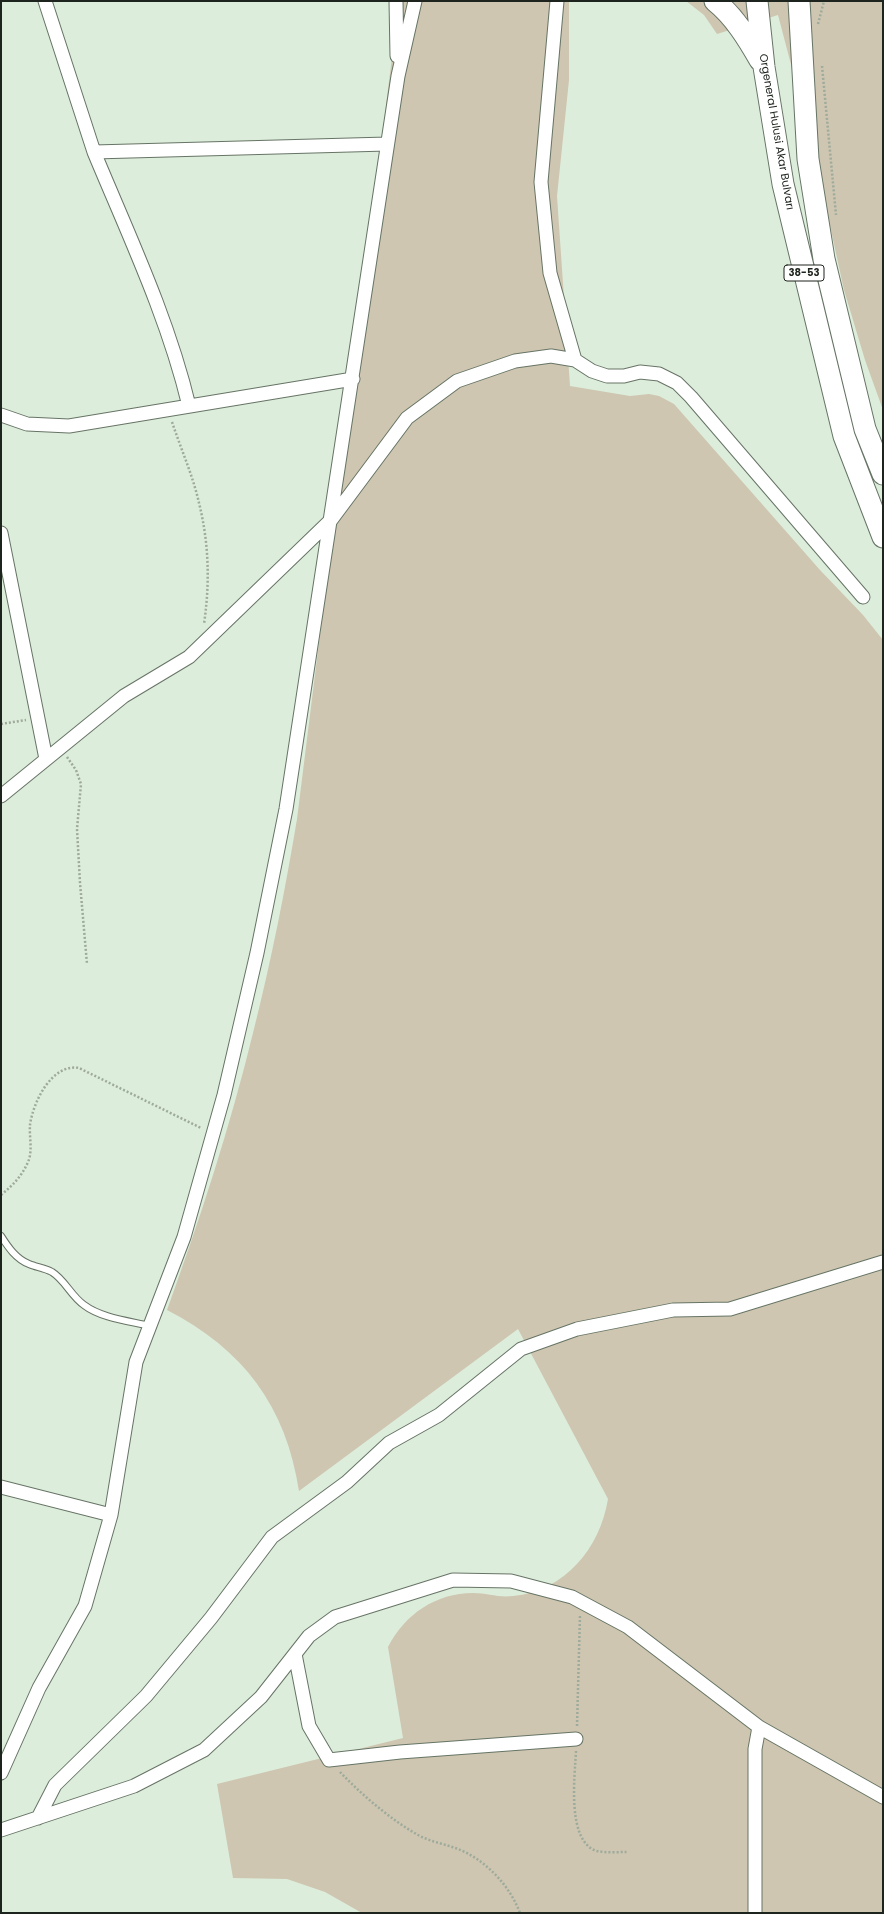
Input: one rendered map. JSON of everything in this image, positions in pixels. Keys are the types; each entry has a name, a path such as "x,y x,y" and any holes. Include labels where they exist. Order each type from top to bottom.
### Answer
{"main road":[{"path":"715,1 726,11 741,30 764,67"},
{"name":"Orgeneral Hulusi Akar Bulvarı","path":"757,1 764,67 783,184 844,436 883,537"},
{"name":"38-53","path":"799,1 808,159 824,259 865,429 883,474"}],"street":[{"path":"45,1 94,152 165,324 179,364 189,406"},
{"path":"396,1 398,76"},
{"path":"1,1772 39,1688 85,1606 111,1515 136,1362 184,1237 213,1134 258,953 286,809 353,379 398,76 415,1"},
{"path":"557,1 541,182 550,273 575,360"},
{"path":"94,152 387,144"},
{"path":"1,796 124,696 189,657 331,520 407,418 457,381 515,361 551,356 575,360 592,371 607,376 624,376 640,372 659,374 677,383 691,397 864,597"},
{"path":"1,415 27,424 68,426 353,379"},
{"path":"1,533 46,759"},
{"path":"38,1818 56,1785 146,1696 211,1618 272,1537 347,1482 389,1443 439,1415 521,1349 577,1329 673,1310 730,1309 883,1262"},
{"path":"1,1487 111,1515"},
{"path":"1,1830 134,1786 204,1750 261,1697 309,1636 335,1617 366,1606 453,1580 510,1581 572,1597 628,1626 759,1727 883,1797"},
{"path":"295,1654 309,1726 329,1760 400,1752 576,1739"},
{"path":"755,1913 755,1749 759,1727"}],"lane":[{"path":"1,1236 7,1247 18,1257 29,1264 52,1272 63,1282 79,1301 90,1309 150,1326"}],"path":[{"path":"818,26 824,1"},
{"path":"821,58 836,218"},
{"path":"168,410 199,501 206,544 208,566 206,607 198,648"},
{"path":"1,724 38,718"},
{"path":"57,749 71,762 81,784 77,829 81,904 87,964"},
{"path":"1,1195 15,1183 29,1160 30,1124 38,1098 55,1076 66,1068 80,1068 213,1134"},
{"path":"329,1760 355,1788 402,1825 431,1841 459,1849 477,1859 493,1872 506,1886 517,1904 520,1913"}],"shaded area":[{"path":"399,1 569,1 569,80 557,196 570,386 630,396 649,394 659,396 674,404 820,570 863,615 883,640 883,1913 362,1913 325,1892 287,1879 233,1878 217,1784 403,1738 388,1647 403,1625 423,1608 434,1601 446,1597 473,1593 513,1596 532,1592 549,1586 564,1576 577,1564 588,1550 604,1517 608,1499 518,1329 299,1491 293,1460 284,1432 272,1407 257,1383 239,1362 218,1343 194,1325 167,1310 214,1173 244,1068 260,1006 283,900 297,819"},
{"path":"686,1 883,1 883,410 865,360 844,290 814,152 778,15 717,34 704,15"}]}
